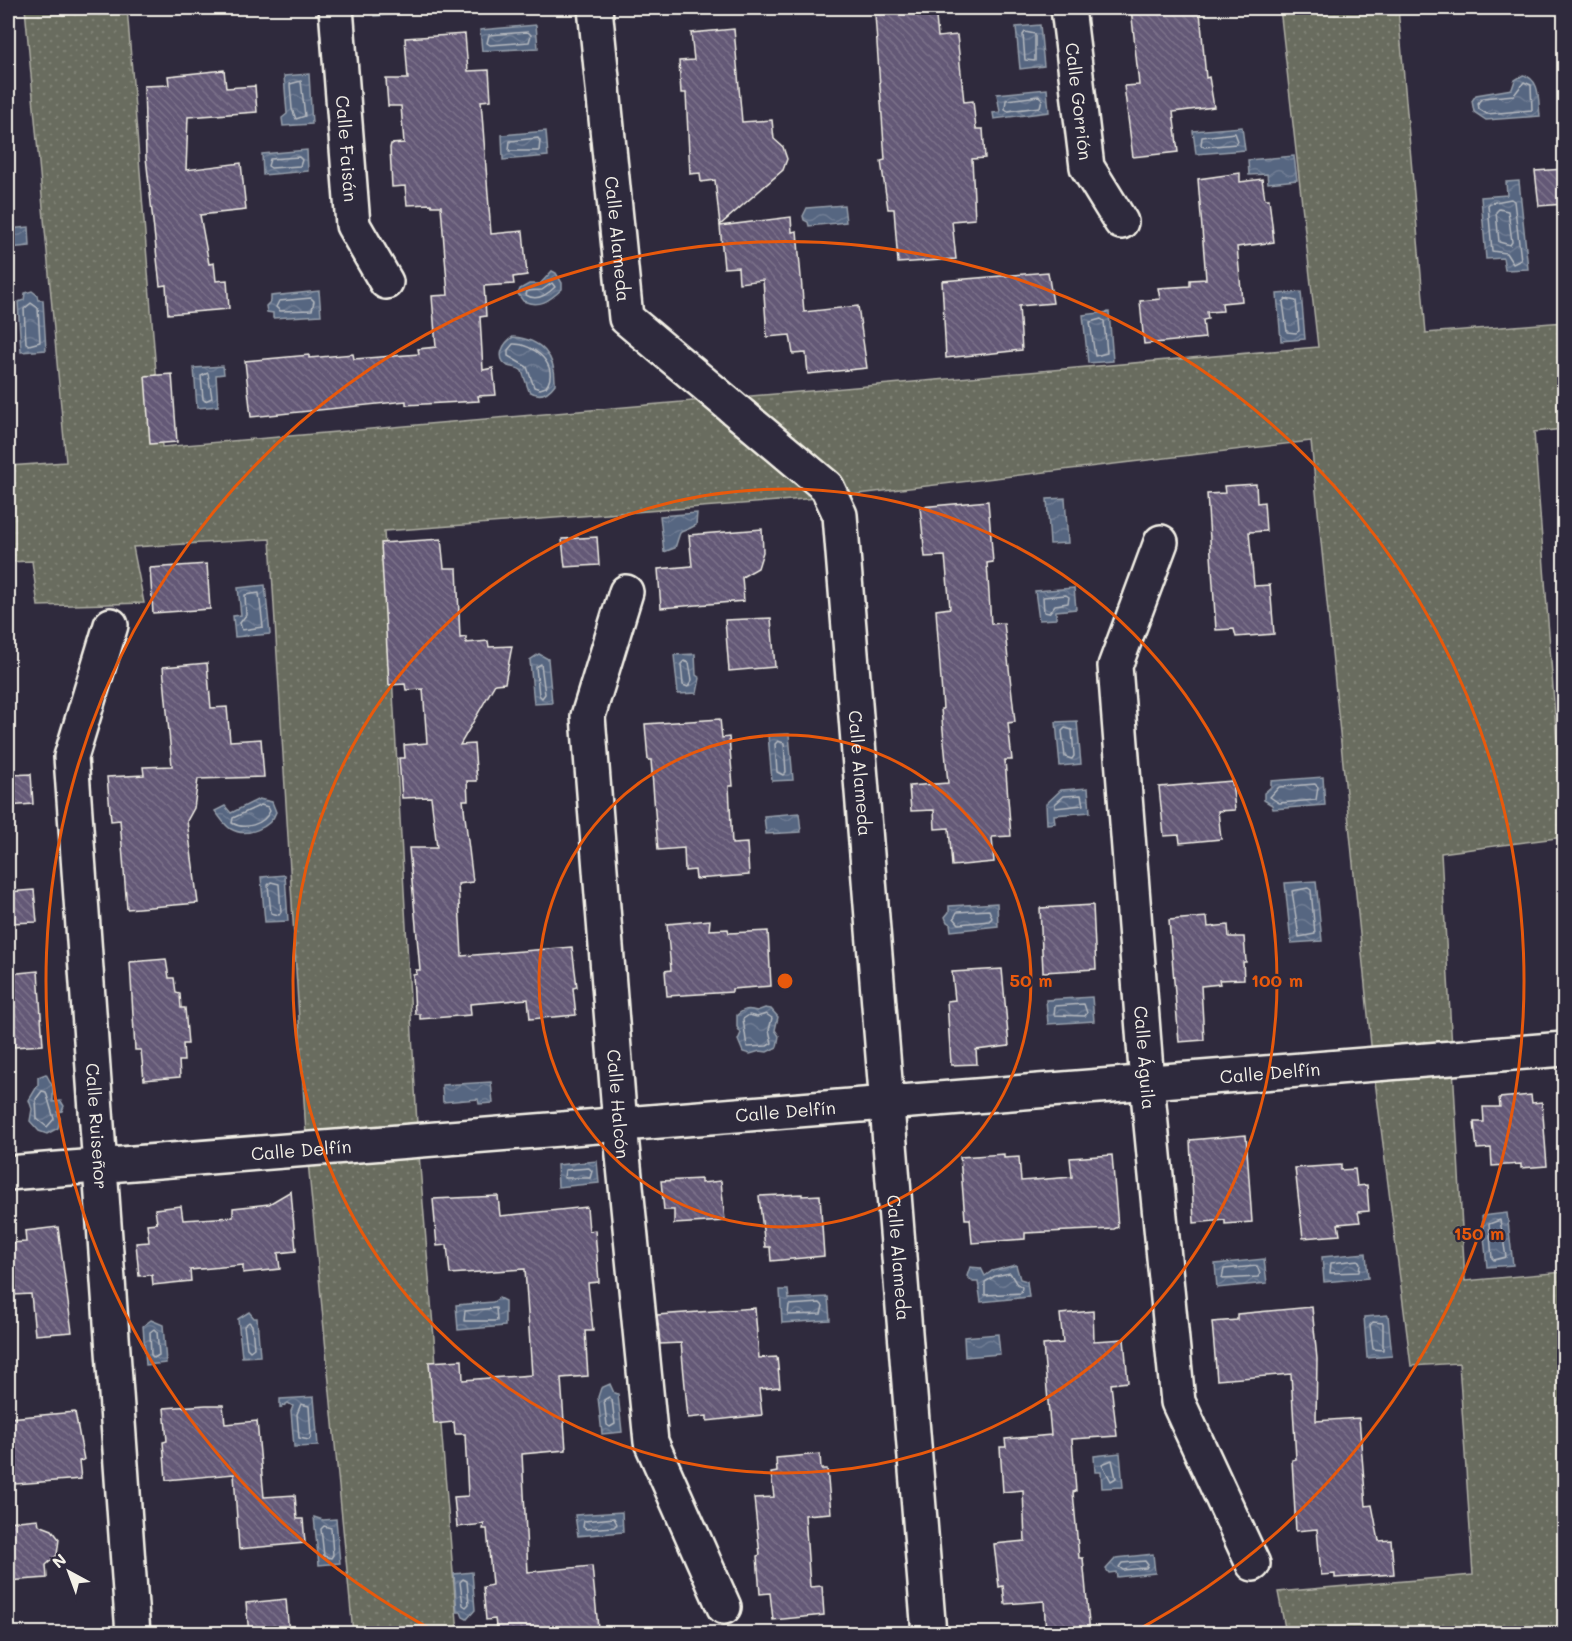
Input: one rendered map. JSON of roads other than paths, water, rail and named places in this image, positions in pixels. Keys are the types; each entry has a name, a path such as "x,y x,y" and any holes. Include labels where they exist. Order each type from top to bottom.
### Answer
{"street":[{"name":"Calle Faisán","path":"336,8 353,225 386,282"},
{"name":"Calle Alameda","path":"596,8 626,318 827,487 840,514 929,1634"},
{"name":"Calle Gorrión","path":"1068,8 1087,167 1121,222"},
{"name":"Calle Águila","path":"1161,542 1115,666 1147,1083 1178,1402 1253,1564"},
{"name":"Calle Halcón","path":"626,592 588,716 620,1125 651,1442 724,1607"},
{"name":"Calle Ruiseñor","path":"111,625 71,757 133,1634"},
{"name":"Calle Delfín","path":"8,1173 1564,1050"}],"water":[{"path":"430,8 431,12 374,16 373,9"},
{"path":"536,25 538,48 482,51 480,30"},
{"path":"1040,25 1044,66 1020,69 1016,27"},
{"path":"309,74 312,124 283,126 282,118 287,114 284,76"},
{"path":"1523,75 1529,77 1536,86 1540,116 1486,120 1474,112 1472,101 1476,95 1512,89 1515,80"},
{"path":"1047,89 1049,112 994,119 993,113 1000,112 997,94"},
{"path":"1242,127 1245,150 1196,154 1193,131"},
{"path":"546,131 548,156 503,160 502,135"},
{"path":"307,150 308,171 263,175 262,154"},
{"path":"1294,156 1297,180 1268,183 1267,174 1249,175 1248,160"},
{"path":"1519,181 1528,269 1505,270 1503,258 1486,259 1481,197 1507,195 1506,182"},
{"path":"844,205 846,222 809,226 804,220 803,216 807,208"},
{"path":"29,227 30,246 8,248 8,229"},
{"path":"552,271 562,283 562,289 544,302 534,304 523,301 518,294 520,289 529,284 540,284"},
{"path":"32,291 37,295 38,300 43,300 46,350 21,352 18,302 24,300 25,293"},
{"path":"319,291 321,315 273,318 273,313 267,312 266,306 271,301 271,296"},
{"path":"1301,292 1305,339 1281,341 1277,294"},
{"path":"1109,312 1113,361 1088,363 1083,315"},
{"path":"513,337 532,341 550,357 555,374 555,384 547,392 537,394 529,391 522,371 504,363 502,351"},
{"path":"223,366 224,374 216,375 218,406 197,408 194,368"},
{"path":"1065,498 1068,543 1050,544 1047,499"},
{"path":"697,513 696,525 681,532 675,548 664,552 660,516"},
{"path":"265,585 270,634 235,637 233,616 241,615 238,588"},
{"path":"1074,588 1076,609 1056,611 1056,619 1039,620 1035,591"},
{"path":"539,654 548,659 552,703 534,704 530,660"},
{"path":"695,654 696,675 700,678 697,693 678,694 674,655"},
{"path":"1077,721 1081,764 1060,766 1056,722"},
{"path":"789,734 793,780 772,781 768,735"},
{"path":"1323,777 1325,805 1273,809 1272,805 1264,800 1264,793 1271,787 1271,781"},
{"path":"1088,788 1090,812 1054,815 1055,823 1047,824 1046,804 1061,790"},
{"path":"259,799 272,802 276,812 264,827 251,832 237,832 231,829 215,811 225,806 231,813"},
{"path":"799,813 801,832 766,834 764,816"},
{"path":"285,875 288,921 265,922 261,877"},
{"path":"1316,881 1322,941 1291,943 1285,883"},
{"path":"997,903 998,926 951,931 950,924 945,917 949,912 949,906"},
{"path":"1092,997 1094,1021 1048,1024 1046,1000"},
{"path":"765,1008 771,1009 778,1017 775,1030 779,1036 777,1047 767,1052 760,1051 750,1054 743,1052 738,1040 741,1033 737,1027 737,1015 746,1010 757,1011"},
{"path":"46,1074 53,1087 53,1102 61,1101 64,1106 62,1111 57,1112 60,1118 58,1128 47,1134 39,1131 30,1121 32,1109 29,1100 38,1085 38,1077"},
{"path":"491,1082 493,1103 479,1104 478,1099 443,1102 442,1085"},
{"path":"597,1161 599,1183 558,1187 557,1165"},
{"path":"1507,1213 1513,1265 1487,1267 1482,1216"},
{"path":"1366,1253 1368,1278 1324,1282 1322,1257"},
{"path":"1264,1259 1267,1283 1217,1288 1215,1264"},
{"path":"1016,1265 1020,1279 1027,1281 1029,1297 981,1302 978,1282 973,1282 967,1276 970,1267 981,1268 985,1276 992,1271"},
{"path":"780,1290 788,1290 789,1299 828,1297 830,1320 782,1323"},
{"path":"499,1298 505,1301 505,1326 458,1330 456,1305 493,1302"},
{"path":"249,1312 257,1318 260,1356 242,1357 238,1319"},
{"path":"1388,1315 1392,1356 1367,1358 1364,1317"},
{"path":"151,1320 163,1325 166,1363 146,1365 143,1326"},
{"path":"998,1334 1000,1354 965,1357 964,1337"},
{"path":"610,1384 614,1393 618,1394 622,1432 602,1434 598,1397 601,1388"},
{"path":"314,1397 318,1446 294,1447 291,1411 293,1406 288,1403 280,1408 280,1399"},
{"path":"1120,1453 1123,1487 1102,1488 1101,1472 1095,1472 1094,1456"},
{"path":"622,1512 623,1532 578,1536 575,1515"},
{"path":"314,1517 323,1520 336,1519 340,1563 319,1565"},
{"path":"1153,1554 1155,1573 1117,1577 1116,1572 1109,1573 1106,1569 1116,1558"},
{"path":"472,1572 475,1610 467,1619 461,1612 457,1612 454,1574"}]}
